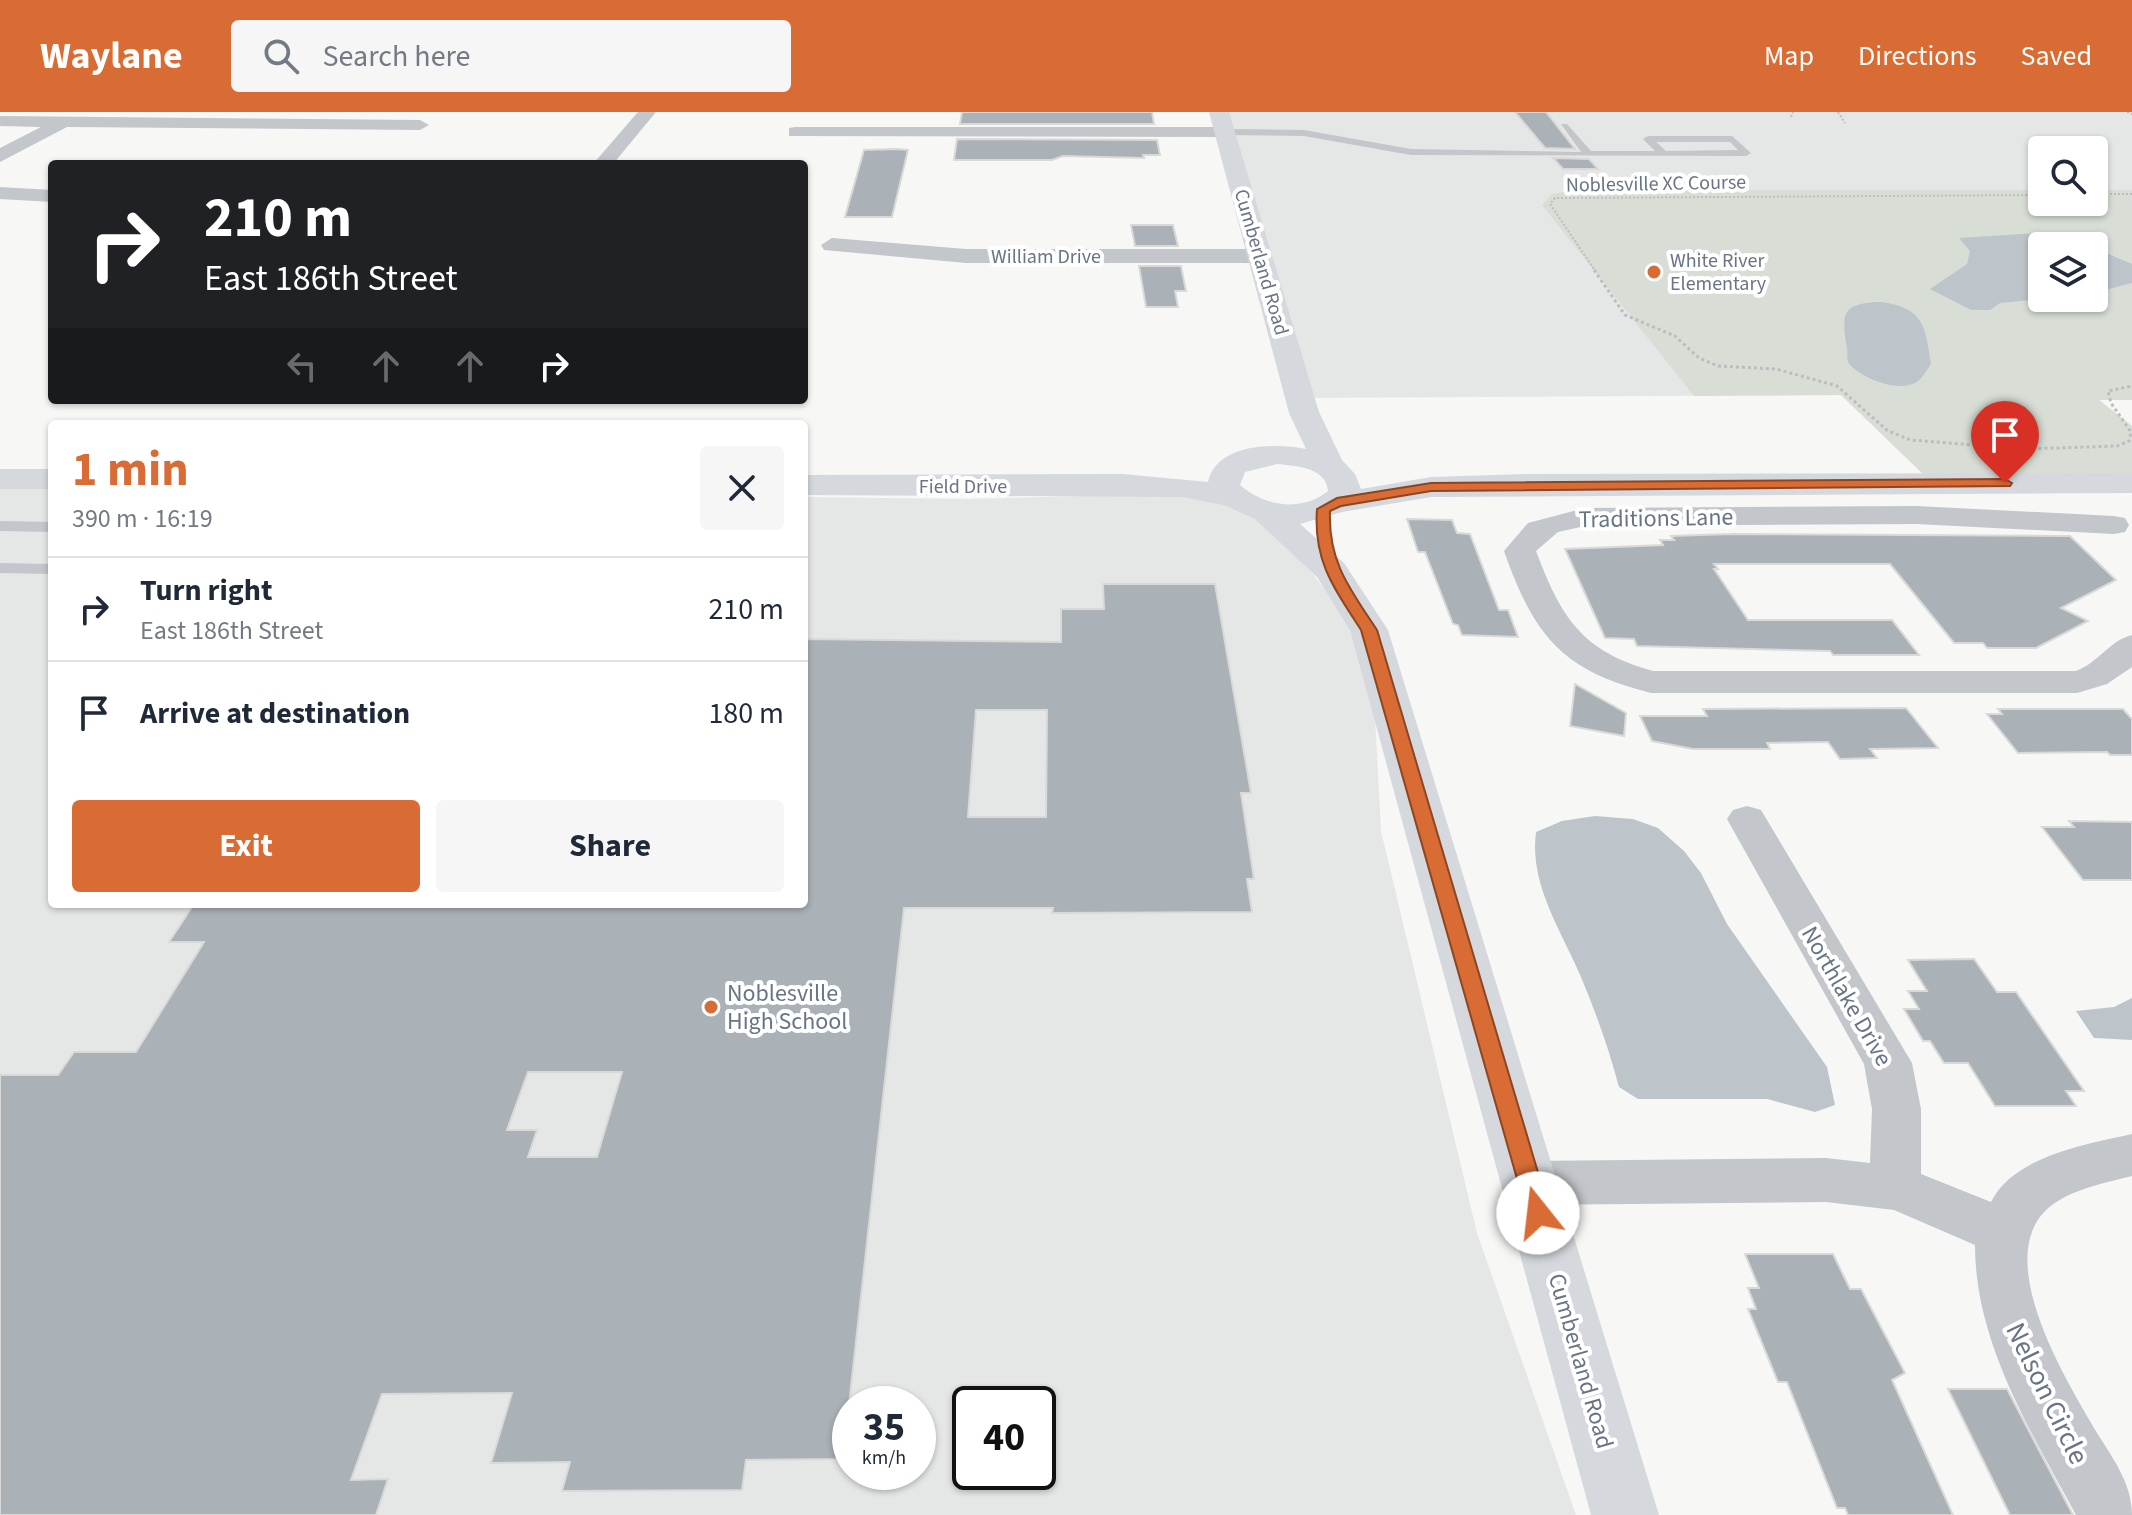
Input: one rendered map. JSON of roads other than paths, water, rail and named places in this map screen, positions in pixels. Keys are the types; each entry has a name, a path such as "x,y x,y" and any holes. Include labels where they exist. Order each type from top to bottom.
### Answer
{"street":[{"path":"0,156 82,112"},
{"path":"606,160 647,112"},
{"path":"0,121 61,124 420,125"},
{"path":"795,132 1222,122"},
{"name":"Cumberland Road","path":"1222,122 1304,413 1315,427 1318,449 1333,489 1322,531 1331,571"},
{"path":"0,193 48,196"},
{"name":"William Drive","path":"832,245 956,256 1260,256"},
{"path":"1240,474 1286,442 1304,413"},
{"path":"1240,474 1297,456 1333,489"},
{"path":"1240,474 1266,511 1286,514 1333,489 2132,483"},
{"name":"Field Drive","path":"808,485 1123,484 1182,487 1240,474"},
{"path":"0,479 48,479"},
{"path":"2069,483 2123,532"},
{"name":"Cumberland Road","path":"1266,511 1331,571 1369,630 1625,1515"},
{"name":"Traditions Lane","path":"2123,532 2032,517 1585,517 1550,523 1526,540 1520,551 1548,618 1567,646 1620,674 1651,682 2077,682 2100,677 2114,668 2132,645"},
{"name":"Northlake Drive","path":"1747,819 1888,1063 1896,1089 1899,1123 1894,1188"},
{"path":"1529,1183 1826,1180 1894,1188 1924,1197 2002,1232 2013,1210 2028,1195 2087,1165 2132,1155"},
{"name":"Nelson Circle","path":"2002,1232 2005,1305 2019,1345 2110,1515"}],"lane":[{"path":"1222,122 1305,133 1371,148 1412,152 1587,153 1663,153 1746,153 1732,139 1648,139 1663,153"},
{"path":"1564,126 1587,153"},
{"path":"0,526 48,527"},
{"path":"0,568 48,569"}],"place":[{"name":"White River Elementary","path":"1654,272"},
{"name":"Noblesville High School","path":"711,1007"}]}
